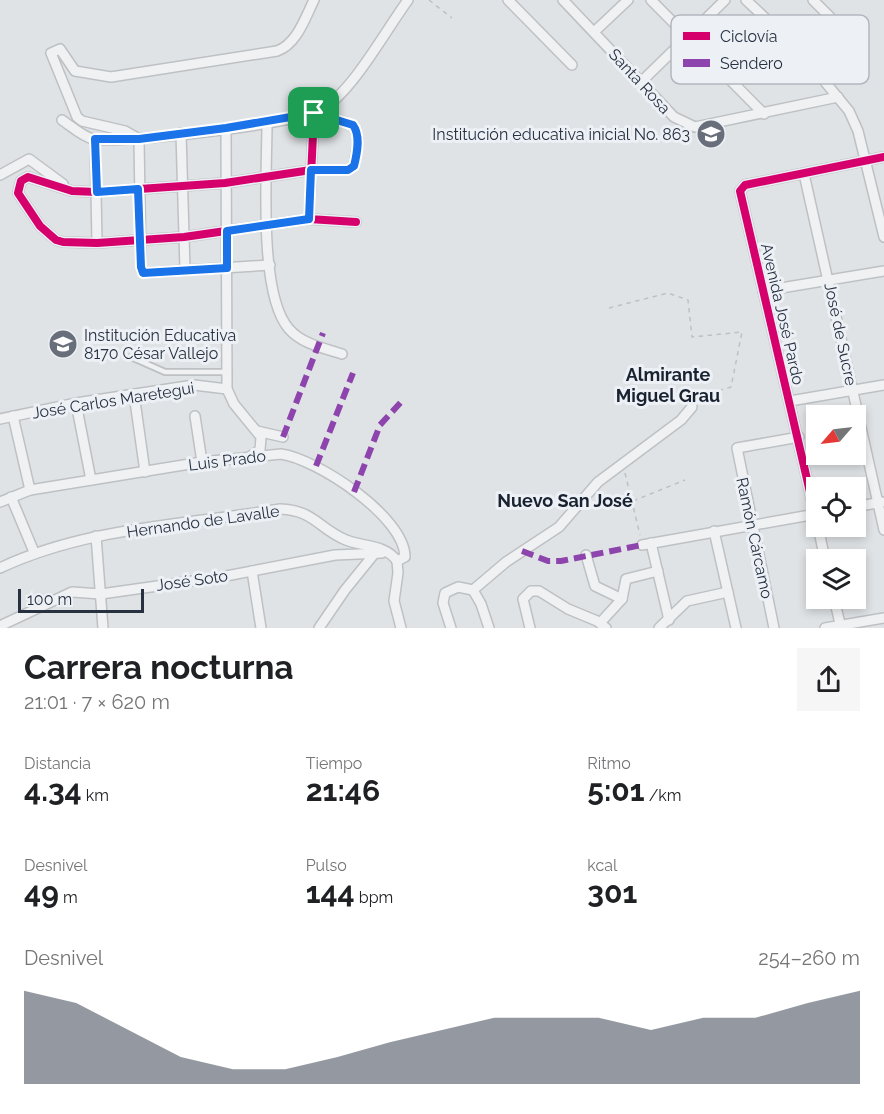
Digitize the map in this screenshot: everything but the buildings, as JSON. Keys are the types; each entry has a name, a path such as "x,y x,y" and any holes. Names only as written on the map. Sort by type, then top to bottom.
{"street":[{"path":"139,139 125,131 82,121 77,117 62,83 53,51 60,49 75,71 105,77 277,51 287,48 294,39 314,0"},
{"path":"62,120 95,139 139,139 267,123 314,113 328,106 350,82 408,0"},
{"path":"508,0 572,65"},
{"name":"Santa Rosa","path":"563,0 674,117 687,126 695,127 764,114 838,97"},
{"path":"594,32 628,0"},
{"path":"651,0 671,21"},
{"path":"710,15 725,0"},
{"path":"746,0 762,15"},
{"path":"813,0 828,15"},
{"path":"642,82 671,53"},
{"path":"734,84 764,114"},
{"path":"827,84 849,111 858,131 884,237"},
{"path":"314,113 353,125 358,142 354,166 348,170 311,170 225,183 182,184 97,192 72,191 28,177 21,181 18,193 40,226 56,240 97,243 184,237 309,219 356,222"},
{"path":"309,219 314,113"},
{"path":"267,123 267,226 270,265 279,315 289,330 308,343 342,354"},
{"path":"226,128 226,389 234,404 257,431 263,444 260,450 250,456"},
{"path":"181,133 185,270"},
{"path":"95,139 97,243"},
{"path":"139,139 138,189 143,273 270,265"},
{"path":"804,174 884,157"},
{"path":"0,176 29,159 72,191"},
{"name":"Avenida José Pardo","path":"804,174 741,187 808,477"},
{"name":"José de Sucre","path":"804,174 881,502 884,530"},
{"path":"764,291 884,271"},
{"path":"790,401 884,385"},
{"name":"José Carlos Maretegui","path":"0,419 76,403 194,386 226,389"},
{"path":"134,394 145,472"},
{"path":"76,403 92,480"},
{"path":"472,590 506,562 559,527 597,482 681,420 689,404"},
{"path":"13,416 30,490"},
{"path":"195,416 202,462"},
{"path":"257,431 283,437"},
{"name":"Ramón Cárcamo","path":"774,628 737,448 799,437"},
{"name":"Luis Prado","path":"0,502 30,490 202,462 250,456 293,456 334,478 369,504 397,534 406,556 394,557"},
{"path":"11,497 34,552"},
{"path":"866,505 881,502"},
{"name":"Hernando de Lavalle","path":"0,568 34,552 96,536 291,509 314,517 343,539 394,557"},
{"path":"669,620 658,571 646,544 806,517"},
{"path":"714,531 736,628"},
{"path":"96,536 103,628"},
{"path":"319,628 345,590 375,553"},
{"name":"José Soto","path":"0,626 72,592 101,594 335,555 375,553 394,557"},
{"path":"586,555 595,586 621,598"},
{"path":"394,557 394,602 401,628"},
{"path":"252,570 261,628"},
{"path":"530,628 523,604 527,593 539,591 568,609 603,625 621,598 626,579 658,571"},
{"path":"451,628 443,603 445,593 458,587 472,590 482,604 489,628"},
{"path":"659,628 687,601 728,592"},
{"path":"836,609 840,627"},
{"path":"825,628 884,618"}],"lane":[{"path":"131,357 165,372 226,372"}],"path":[{"path":"429,0 452,18"},
{"path":"609,308 668,293 688,300 692,337 742,332 731,387 708,394 689,390 689,404"},
{"path":"623,465 646,544"},
{"path":"633,502 685,480"}],"marked path":[{"path":"283,437 323,333"},
{"path":"316,466 353,373"},
{"path":"354,492 380,425 403,400"},
{"path":"522,551 548,561 561,561 642,545"}],"cycle path":[{"path":"309,219 314,113 345,122 356,130 358,142 354,166 348,170 311,170 225,183 97,192 72,191 28,177 21,181 18,193 40,226 56,240 63,242 97,243 184,237 309,219 356,222"},
{"path":"806,477 740,191 745,185 884,157"}],"place":[{"name":"Institución educativa inicial No. 863","path":"711,134"},
{"name":"Institución Educativa 8170 César Vallejo","path":"63,344"}],"district":[{"name":"Almirante Miguel Grau","path":"668,385"},
{"name":"Nuevo San José","path":"565,501"}],"route":[{"path":"314,113 353,125 358,142 354,166 348,170 311,170 309,219 227,231 227,268 143,273 138,189 97,192 95,139 139,139 267,123 314,113"}]}
